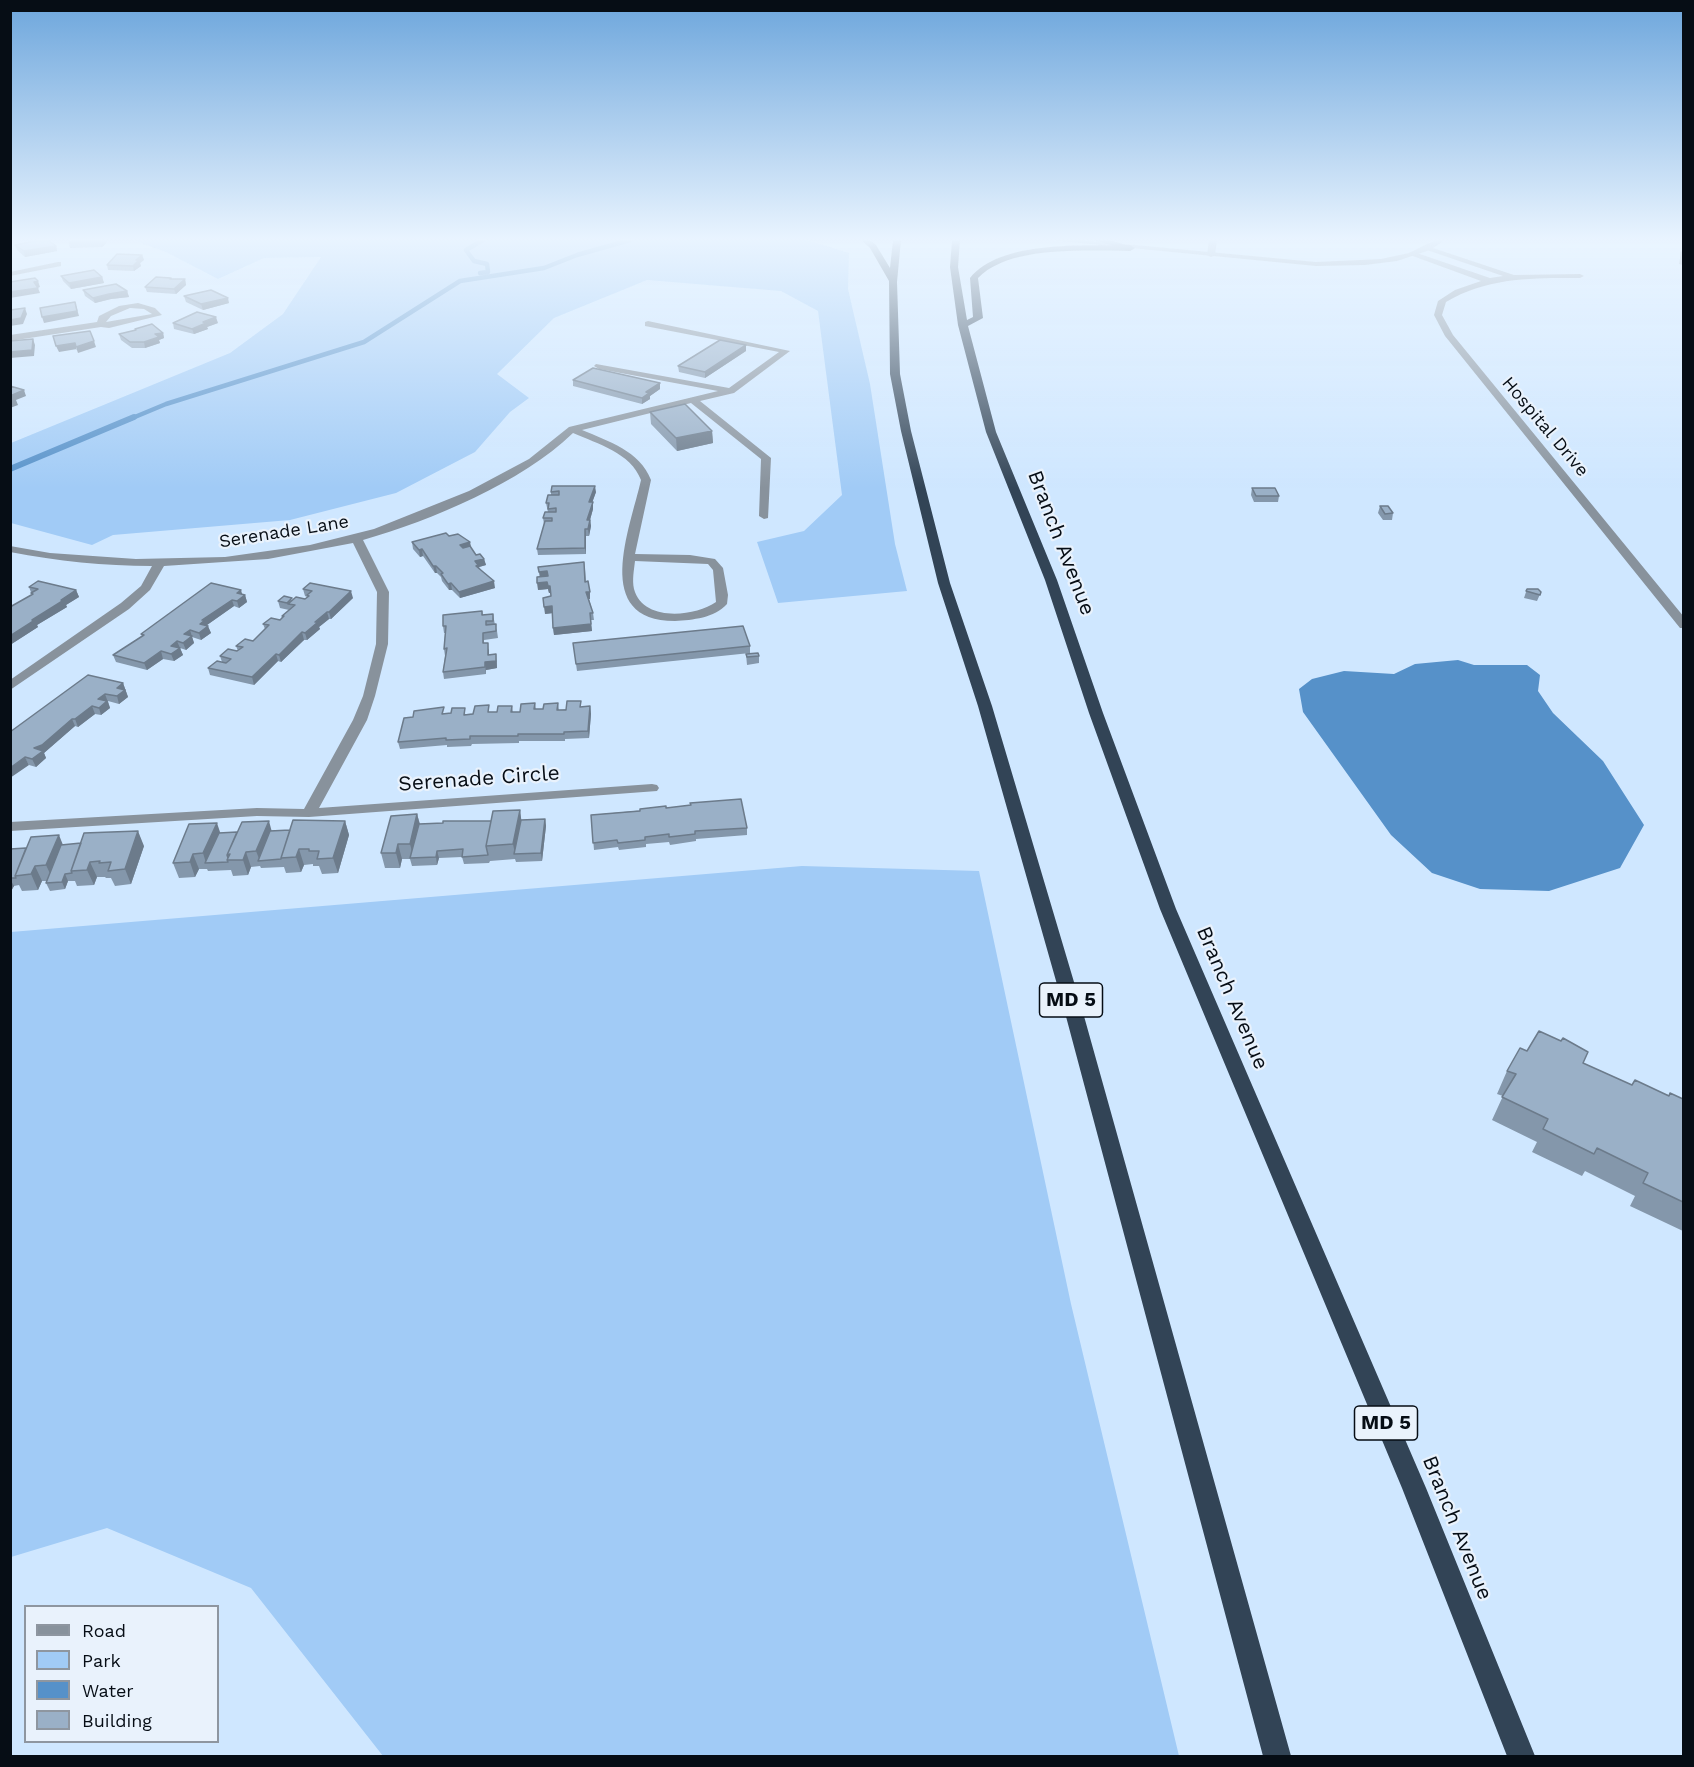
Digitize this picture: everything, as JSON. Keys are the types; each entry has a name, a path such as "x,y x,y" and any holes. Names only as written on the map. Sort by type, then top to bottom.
{"highway":[{"name":"MD 5","path":"894,322 895,374 906,432 944,583 985,706 1073,1009 1277,1756"},
{"path":"963,325 968,322"},
{"name":"Branch Avenue","path":"963,325 991,432 1051,580 1096,712 1168,909 1414,1488 1521,1756"}],"street":[{"path":"10,338 121,322"},
{"name":"Hospital Drive","path":"1442,322 1446,331 1683,625"},
{"path":"572,429 731,391 786,351 648,324"},
{"path":"713,345 723,338"},
{"path":"599,366 731,391"},
{"path":"664,378 674,372"},
{"path":"693,400 766,458 764,516"},
{"path":"572,429 623,453 642,466 645,473 646,480 629,557 629,591 639,605 654,615 666,617 699,614 721,604 723,592 717,566 711,560 629,557"},
{"name":"Serenade Lane","path":"10,549 91,561 160,562 261,555 313,548 390,528 474,493 551,450 572,429"},
{"path":"309,813 360,720 369,696 382,645 383,592 356,538"},
{"path":"10,686 125,606 146,588 160,562"},
{"name":"Serenade Circle","path":"10,827 257,812 309,813 652,788"}],"green space":[{"path":"272,322 549,322 497,374 529,398 510,412 475,452 396,493 290,520 113,535 92,545 11,523 11,443 230,353"},
{"path":"819,322 856,322 870,384 895,544 907,591 778,603 757,542 804,531 842,495"},
{"path":"802,866 979,871 1071,1304 1179,1756 383,1756 251,1588 107,1528 11,1557 11,932"}],"water":[{"path":"1458,660 1474,665 1527,665 1540,675 1538,691 1553,713 1603,761 1644,825 1620,868 1549,891 1480,889 1432,873 1391,835 1303,712 1299,689 1312,679 1344,671 1394,674 1415,664"}],"building":[{"path":"204,322 206,323 192,329 173,323"},
{"path":"152,324 163,333 155,334 159,337 144,342 130,342 119,334 136,330"},
{"path":"90,331 94,341 76,347 75,343 56,346 53,336"},
{"path":"33,339 32,350 10,352 10,341"},
{"path":"720,340 746,345 705,372 678,366"},
{"path":"593,368 660,383 646,392 649,393 642,398 573,380"},
{"path":"10,386 24,390 10,396"},
{"path":"685,404 712,431 676,438 650,412"},
{"path":"552,486 595,486 589,502 593,502 587,520 590,520 588,529 585,529 585,548 537,549 545,521 552,521 552,518 543,518 545,512 556,512 556,508 548,509 549,503 546,503 548,495 559,495 559,491 551,492"},
{"path":"1252,488 1275,488 1279,496 1256,496"},
{"path":"1380,506 1388,506 1393,513 1385,514"},
{"path":"446,533 449,536 458,534 470,542 460,545 463,548 470,546 476,555 480,554 484,559 475,561 478,565 476,566 494,581 459,592 451,583 448,584 441,574 443,573 433,566 422,549 419,550 412,542"},
{"path":"584,562 585,582 588,581 590,592 586,592 593,613 590,613 591,624 553,628 552,606 544,607 543,598 551,596 550,586 547,582 537,583 537,577 548,576 547,571 539,572 538,567"},
{"path":"38,581 76,590 10,636 10,607 33,594 31,593 38,589 29,587"},
{"path":"211,583 241,590 237,593 245,595 237,601 232,600 202,620 205,620 200,624 208,626 199,633 190,630 184,634 192,636 183,643 177,641 171,646 180,648 171,654 161,651 144,663 113,655 144,635 141,634"},
{"path":"310,583 351,591 252,677 208,668 217,661 226,663 231,659 220,656 228,649 237,651 243,647 236,646 245,639 253,641 269,625 263,624 271,618 280,620 295,605 288,604 296,597 305,599 309,596 307,595 312,591 303,589"},
{"path":"1527,589 1538,589 1541,592 1540,595 1526,591"},
{"path":"284,596 292,598 287,603 278,601"},
{"path":"482,611 482,615 493,614 493,621 486,621 486,625 496,624 496,631 483,633 483,643 488,643 488,655 496,654 496,661 485,662 485,667 443,672 447,648 444,649 446,626 443,626 443,615"},
{"path":"743,626 750,646 576,664 573,643"},
{"path":"758,653 759,656 747,657 746,654"},
{"path":"88,675 123,683 117,688 125,690 117,696 105,694 98,699 107,701 99,708 92,706 72,719 42,745 34,748 43,751 32,759 25,757 10,768 10,732"},
{"path":"567,701 581,701 580,707 590,706 588,731 564,732 564,734 518,734 518,736 470,736 470,739 446,740 446,738 398,742 404,718 413,717 414,711 444,707 442,714 451,713 452,708 465,708 464,715 473,714 475,706 489,705 488,712 497,712 498,706 512,706 511,712 520,712 521,704 535,703 534,709 543,709 544,704 558,703 557,710 566,710"},
{"path":"741,799 747,828 695,831 695,834 669,837 669,834 618,843 617,840 593,843 591,815"},
{"path":"520,810 513,844 486,846 493,811"},
{"path":"417,814 410,844 398,844 396,853 381,853 391,816"},
{"path":"545,819 541,853 514,854 521,820"},
{"path":"293,820 345,821 333,858 317,859 319,851 299,849 296,857 281,858"},
{"path":"269,821 256,851 246,852 243,860 227,860 230,854 227,855 242,822"},
{"path":"443,821 491,821 486,846 488,855 462,857 463,849 437,851 436,857 410,858 419,824 443,823"},
{"path":"217,823 203,853 193,854 190,862 173,863 189,824"},
{"path":"290,830 281,859 258,861 270,831"},
{"path":"138,831 125,869 108,871 111,862 99,863 100,861 90,862 87,870 71,871 84,833"},
{"path":"237,832 227,855 228,862 205,863 219,833"},
{"path":"59,835 46,865 35,866 31,874 15,876 31,837"},
{"path":"81,843 72,873 65,874 62,882 46,883 61,845"},
{"path":"26,848 16,878 10,878 10,849"},
{"path":"1539,1031 1561,1041 1563,1038 1588,1052 1583,1063 1632,1085 1635,1080 1669,1096 1670,1093 1683,1099 1683,1202 1643,1183 1648,1173 1597,1148 1594,1154 1543,1129 1548,1119 1502,1097 1516,1074 1507,1071 1520,1048 1527,1051"}],"waterway":[{"path":"130,419 166,404 364,342 395,322"},
{"path":"10,469 134,417"}]}
